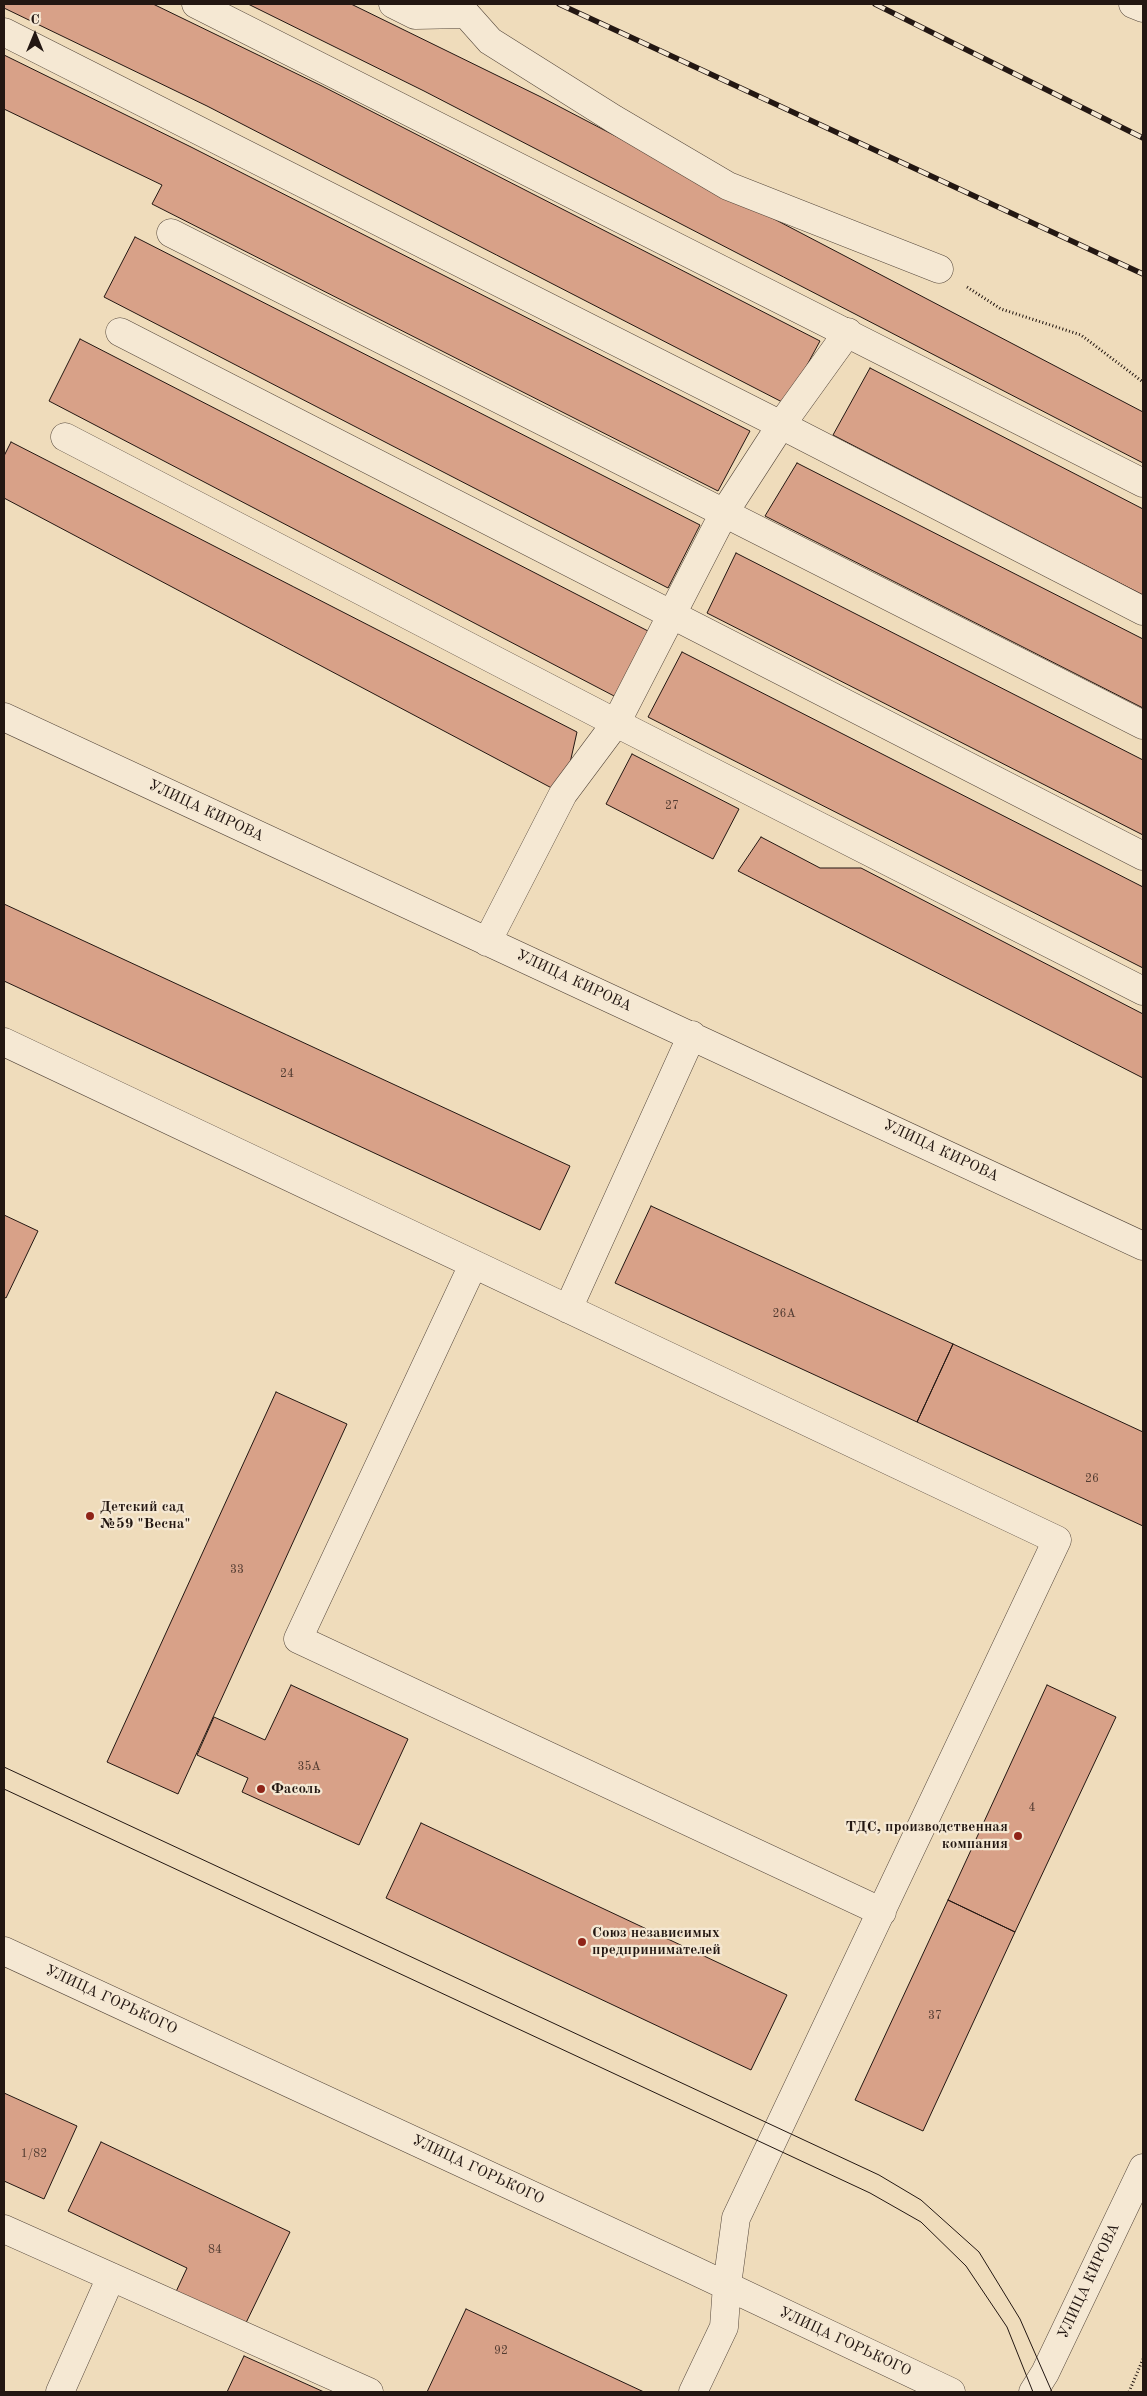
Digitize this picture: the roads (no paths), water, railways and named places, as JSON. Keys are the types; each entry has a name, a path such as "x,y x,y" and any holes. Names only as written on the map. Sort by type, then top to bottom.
{"street":[{"path":"196,4 848,332 1143,483"},
{"path":"393,4 414,15 466,14 490,41 614,119 728,186 939,269"},
{"path":"1133,4 1143,8"},
{"path":"4,32 781,425 1143,612"},
{"path":"171,233 1143,725"},
{"path":"120,332 1143,856"},
{"path":"488,942 562,794 616,723 724,513 781,425 848,332"},
{"path":"64,436 616,723 1143,991"},
{"name":"УЛИЦА КИРОВА","path":"4,718 692,1035 1143,1246"},
{"path":"568,1309 692,1035"},
{"path":"4,1042 1057,1540 736,2218 727,2285 724,2327 693,2392"},
{"path":"473,1264 298,1639 882,1912"},
{"name":"УЛИЦА ГОРЬКОГО","path":"4,1951 727,2285 952,2392"},
{"name":"УЛИЦА КИРОВА","path":"1033,2392 1045,2374 1143,2168"},
{"path":"4,2229 369,2392"},
{"path":"60,2392 111,2277"}],"tram line":[{"path":"4,1767 879,2175 921,2200 979,2252 1020,2319 1052,2392"},
{"path":"4,1789 870,2193 921,2222 966,2266 1007,2327 1033,2392"}],"railway":[{"path":"559,4 1143,274"},
{"path":"875,4 1143,138"}],"place":[{"name":"Детский сад №59 \"Весна\"","path":"90,1516"},
{"name":"Фасоль","path":"261,1789"},
{"name":"ТДС, производственная компания","path":"1018,1836"},
{"name":"Союз независимых предпринимателей","path":"582,1942"}]}
